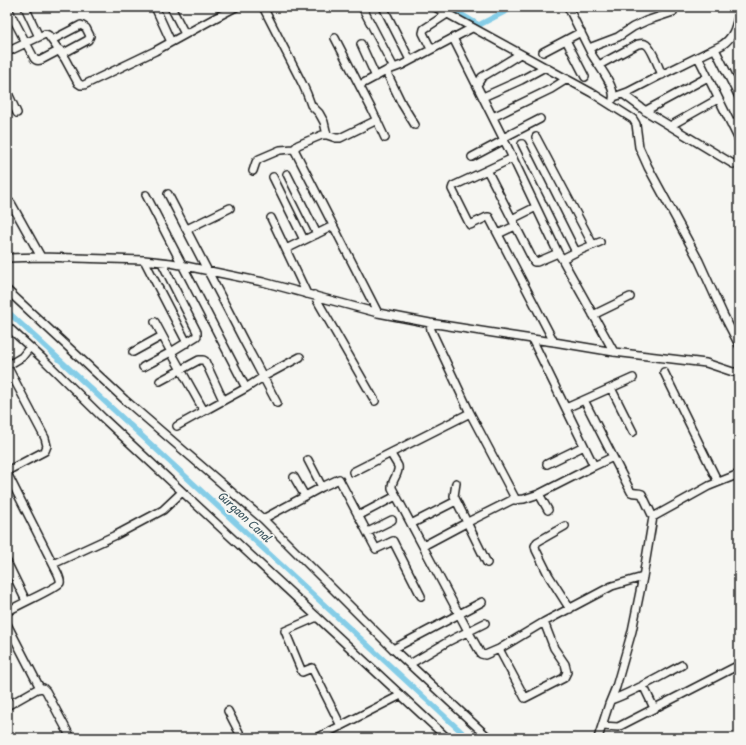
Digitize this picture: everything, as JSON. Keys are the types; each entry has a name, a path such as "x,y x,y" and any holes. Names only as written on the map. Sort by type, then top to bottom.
{"street":[{"path":"7,7 34,58 38,61 88,40 90,36 86,28 81,25 52,40"},
{"path":"25,7 39,37"},
{"path":"155,7 171,42"},
{"path":"171,7 185,34"},
{"path":"263,7 306,91 311,106 319,113 324,122 327,135"},
{"path":"372,7 363,9 394,68"},
{"path":"383,7 410,60"},
{"path":"435,7 567,80 613,100 633,119 636,124 639,147 648,167 699,261 723,314 739,344"},
{"path":"568,7 589,48 607,78 614,94 613,100"},
{"path":"7,52 46,34 61,52 78,83 82,86 171,42 234,8"},
{"path":"589,48 618,37 633,27 646,21 672,12"},
{"path":"613,100 728,41 736,28 739,13"},
{"path":"431,50 423,33 424,29 447,14"},
{"path":"360,85 472,28"},
{"path":"543,52 581,32"},
{"path":"335,38 360,85 385,138"},
{"path":"453,38 504,139 560,256 614,352"},
{"path":"566,40 585,77"},
{"path":"599,65 638,44 644,43 651,51 662,75"},
{"path":"361,44 376,77"},
{"path":"715,49 739,97"},
{"path":"477,85 482,77 520,54"},
{"path":"698,57 739,140"},
{"path":"483,97 545,68"},
{"path":"386,71 402,104 415,124"},
{"path":"644,111 708,77"},
{"path":"493,117 567,80"},
{"path":"7,91 17,113"},
{"path":"623,94 644,111 733,164"},
{"path":"670,126 718,99"},
{"path":"472,157 540,119"},
{"path":"253,171 256,162 259,159 280,150 294,149 298,145 322,135 340,138 377,120"},
{"path":"731,125 739,121"},
{"path":"487,170 534,262 576,252 596,243 536,137"},
{"path":"522,144 576,252"},
{"path":"294,149 378,313"},
{"path":"513,158 453,186 452,189 470,225 489,217 554,342"},
{"path":"287,174 317,234"},
{"path":"273,177 304,240"},
{"path":"168,194 277,403"},
{"path":"146,195 246,388"},
{"path":"11,202 41,257"},
{"path":"498,234 536,207"},
{"path":"187,229 230,208"},
{"path":"271,218 311,295 375,401"},
{"path":"286,249 333,226"},
{"path":"7,258 41,257 144,260 171,263 262,282 378,313 430,323 614,352 706,363 733,372 739,372"},
{"path":"144,260 187,343"},
{"path":"143,367 197,336 197,332 162,263"},
{"path":"7,290 125,400 262,519 393,649 489,738"},
{"path":"593,315 630,297"},
{"path":"155,322 204,411"},
{"path":"430,323 431,330 470,413 516,500"},
{"path":"7,326 182,492 447,738"},
{"path":"133,352 162,336"},
{"path":"532,339 594,466"},
{"path":"7,612 60,583 60,578 7,472 45,451 47,446 45,438 7,366 22,357 30,348"},
{"path":"177,426 300,357"},
{"path":"160,381 199,360 203,360 205,361 223,400"},
{"path":"664,372 718,482"},
{"path":"566,408 633,378"},
{"path":"611,388 633,432"},
{"path":"584,400 630,492 639,492 642,494 653,517 632,631 616,687 598,738"},
{"path":"353,472 470,413"},
{"path":"547,464 584,446"},
{"path":"391,454 398,467 398,472 391,483 392,488 481,654 485,655 499,649 544,622 612,586 643,577"},
{"path":"423,546 512,500 539,494 613,457"},
{"path":"308,460 322,487"},
{"path":"653,517 709,486 739,474"},
{"path":"294,477 305,496"},
{"path":"262,519 339,479 376,549 393,541 420,596"},
{"path":"456,483 454,496 487,562"},
{"path":"53,564 116,535 162,510 182,492"},
{"path":"539,494 548,510"},
{"path":"358,516 396,496"},
{"path":"411,524 456,501"},
{"path":"368,532 392,520"},
{"path":"565,526 537,542 535,546 549,576 570,609"},
{"path":"7,562 26,601"},
{"path":"393,649 482,602"},
{"path":"317,617 285,631 302,672 312,668 341,726"},
{"path":"499,649 525,698 564,678 567,672 565,664 554,648 544,622"},
{"path":"410,664 485,623"},
{"path":"7,624 40,688 43,688 46,691 71,738"},
{"path":"611,700 643,686 682,665"},
{"path":"602,726 618,727 739,666"},
{"path":"643,686 654,708"},
{"path":"7,706 40,688"},
{"path":"317,738 401,694"},
{"path":"228,711 242,738"}],"waterway":[{"path":"449,7 479,25 514,7"},
{"name":"Gurgaon Canal","path":"7,311 468,738"}]}
